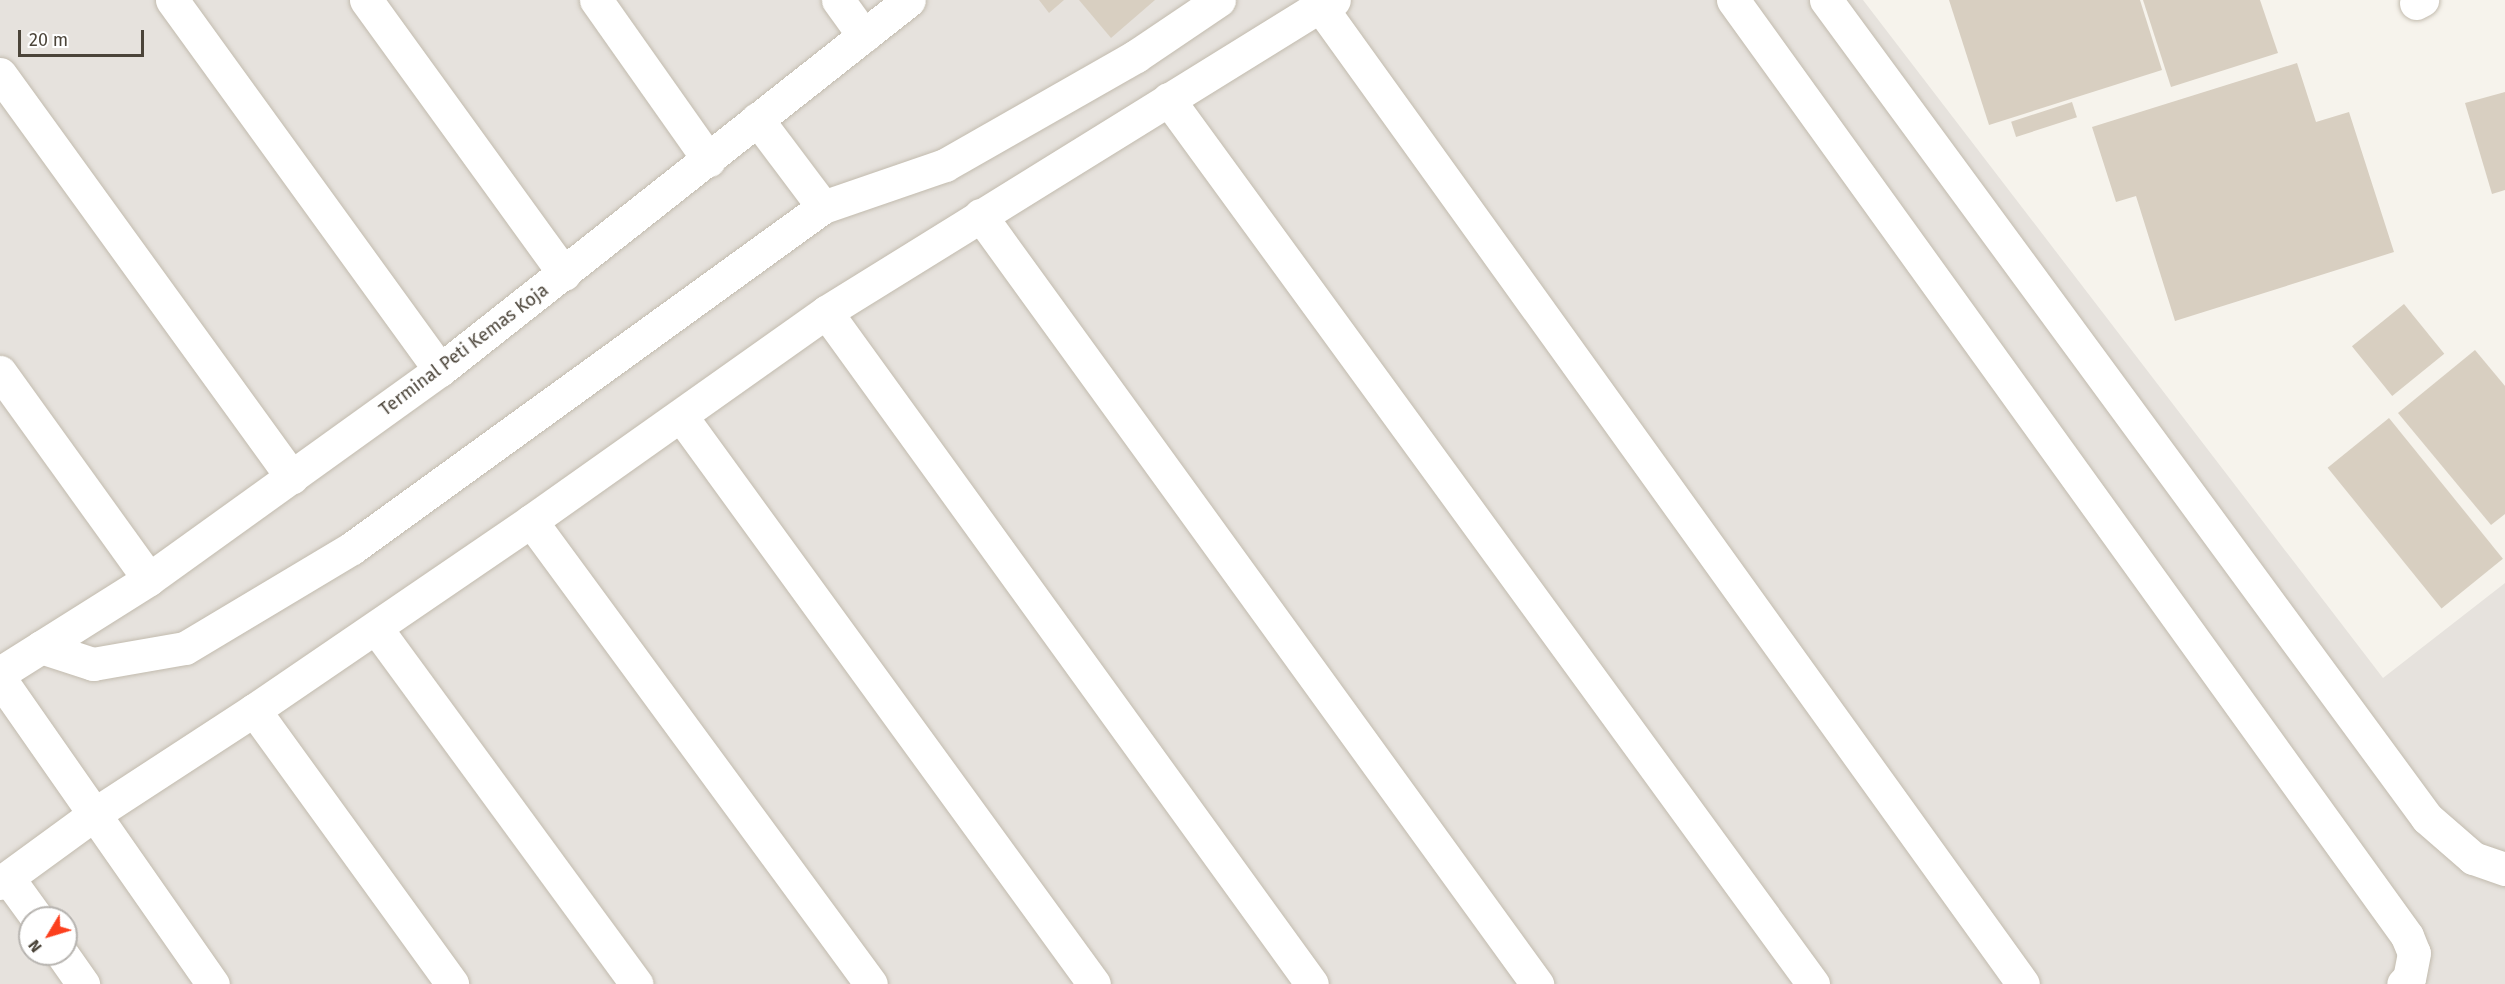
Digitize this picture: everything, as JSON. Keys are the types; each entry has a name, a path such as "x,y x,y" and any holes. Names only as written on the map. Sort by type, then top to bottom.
{"street":[{"path":"172,0 440,370"},
{"path":"366,0 564,274"},
{"path":"596,0 709,160"},
{"path":"838,0 864,36"},
{"name":"Terminal Peti Kemas Koja","path":"0,673 149,579 440,370 909,0"},
{"path":"41,647 93,664 185,648 352,548 823,207 945,165 1136,56 1219,0"},
{"path":"1732,0 2407,936 2414,953 2409,978 2403,984"},
{"path":"1826,0 2427,818 2473,858 2505,869"},
{"path":"26,906 4,881 96,813 376,628 826,312 1327,3 2023,984"},
{"path":"0,74 292,478"},
{"path":"1168,99 1813,984"},
{"path":"757,119 823,207"},
{"path":"980,215 1537,984"},
{"path":"826,312 1312,984"},
{"path":"0,372 149,579"},
{"path":"681,416 1094,984"},
{"path":"531,521 871,984"},
{"path":"376,628 637,984"},
{"path":"0,679 96,813 213,984"},
{"path":"254,710 452,984"},
{"path":"70,966 83,984"}],"shaded area":[{"path":"0,0 1863,0 2383,678 2505,583 2505,984 0,984"}],"building":[{"path":"1039,0 1064,0 1049,13"},
{"path":"1079,0 1155,0 1111,38"},
{"path":"1949,0 2140,0 2162,70 1989,125"},
{"path":"2143,0 2260,0 2278,53 2171,87"},
{"path":"2297,63 2316,122 2349,112 2394,252 2175,321 2136,196 2116,202 2092,127"},
{"path":"2505,92 2505,190 2492,194 2465,103"},
{"path":"2072,102 2077,117 2016,137 2011,122"},
{"path":"2404,304 2444,354 2392,396 2352,346"},
{"path":"2475,350 2505,386 2505,514 2491,525 2398,413"},
{"path":"2389,418 2503,559 2442,608 2328,468"}]}
